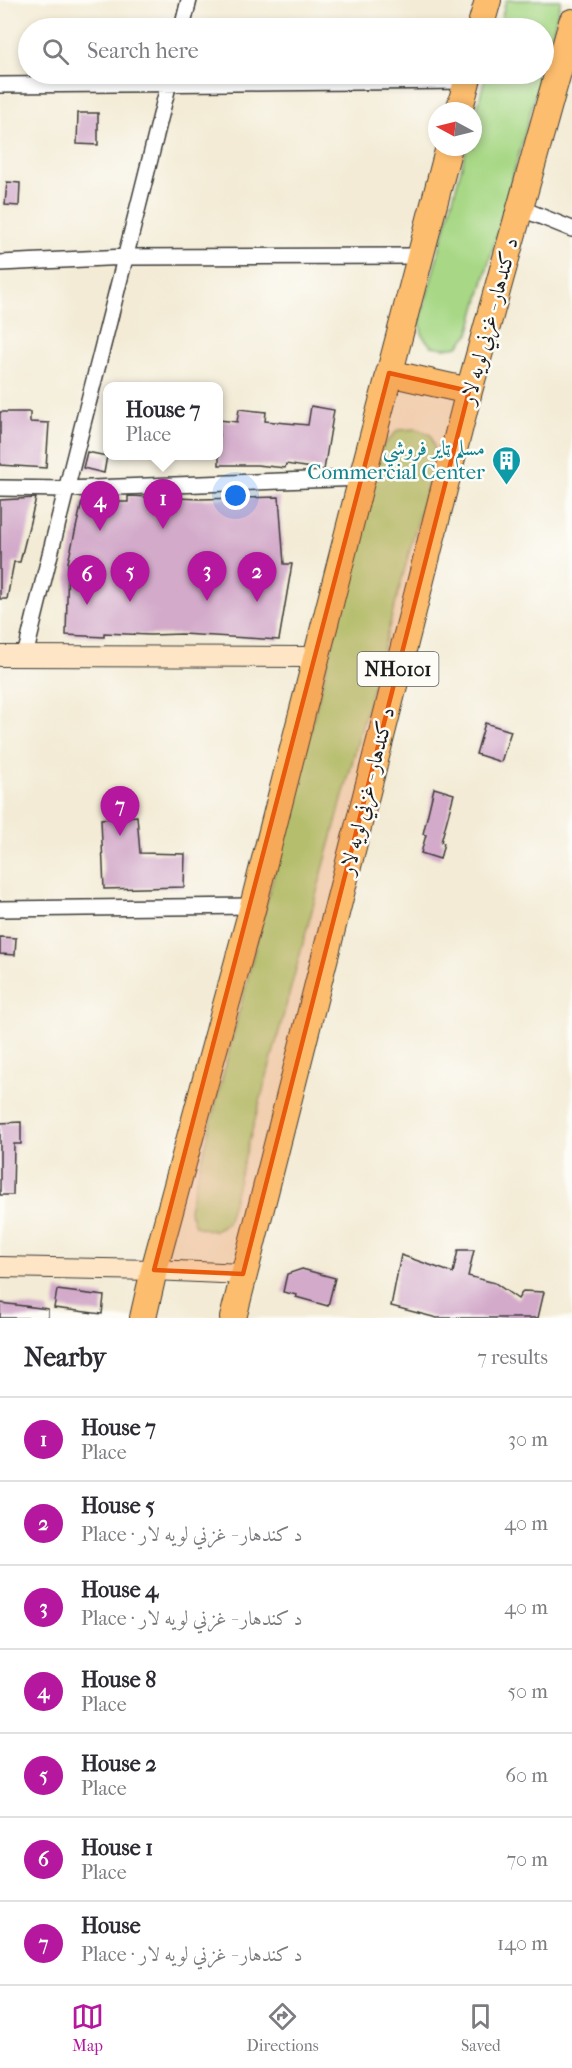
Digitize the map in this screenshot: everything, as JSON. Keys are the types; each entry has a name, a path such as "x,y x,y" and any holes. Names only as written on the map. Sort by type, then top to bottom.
{"highway":[{"path":"483,18 488,0"},
{"name":"د کندهار - غزني لويه لار","path":"233,1318 469,391 572,22"},
{"path":"461,102 466,84"},
{"path":"143,1318 253,906 447,156"},
{"path":"389,373 469,391"}],"street":[{"path":"184,18 189,0"},
{"path":"0,85 28,84"},
{"path":"25,656 65,489 169,84"},
{"path":"520,208 572,229"},
{"path":"0,263 126,257 420,256"},
{"path":"0,488 65,489 362,478"},
{"path":"0,656 316,657"},
{"path":"0,909 253,906"},
{"path":"0,1267 243,1274"}],"highlighted area":[{"path":"389,373 469,391 243,1274 154,1270"}],"green space":[{"path":"506,0 561,0 554,26 554,18 502,18"},
{"path":"483,84 538,84 469,334 458,346 445,348 431,346 422,335 420,321 465,156 482,156 482,102 479,102"},
{"path":"417,429 431,435 436,454 227,1223 213,1231 195,1226 189,1209 382,447 398,430"}],"building":[{"path":"78,113 98,113 98,145 77,144"},
{"path":"7,182 20,183 19,206 5,205"},
{"path":"311,406 334,410 324,470 286,464 285,468 219,465 219,460 223,460 223,420 237,422 239,409 266,412 265,421 308,425"},
{"path":"0,412 30,412 30,422 49,423 46,468 0,465"},
{"path":"87,452 103,455 103,460 106,460 104,473 83,468"},
{"path":"128,496 200,499 279,497 284,564 292,564 279,640 182,634 104,633 104,637 66,635 68,562 82,502 128,502"},
{"path":"36,498 20,562 14,562 7,599 0,599 0,500"},
{"path":"485,723 511,731 501,762 476,754"},
{"path":"434,788 454,794 441,842 444,843 440,859 421,853"},
{"path":"137,816 140,853 185,854 184,887 104,889 101,819"},
{"path":"0,937 16,938 15,955 0,954"},
{"path":"21,1122 21,1144 14,1144 13,1195 0,1195 0,1123"},
{"path":"458,1250 474,1250 468,1276 495,1283 518,1299 523,1291 544,1292 538,1318 437,1318 391,1306 401,1255 453,1273"},
{"path":"302,1269 335,1278 328,1306 283,1292 287,1274"},
{"path":"57,1290 104,1296 102,1314 54,1308"},
{"path":"0,1303 48,1309 48,1318 0,1318"}],"place":[{"name":"مسلم ټایر فروشي Commercial Center","path":"506,486"},
{"name":"House 7","path":"163,529"},
{"name":"House 8","path":"100,531"},
{"name":"House 4","path":"207,601"},
{"name":"House 2","path":"130,602"},
{"name":"House 5","path":"257,602"},
{"name":"House 1","path":"87,605"},
{"name":"House","path":"120,836"}]}
